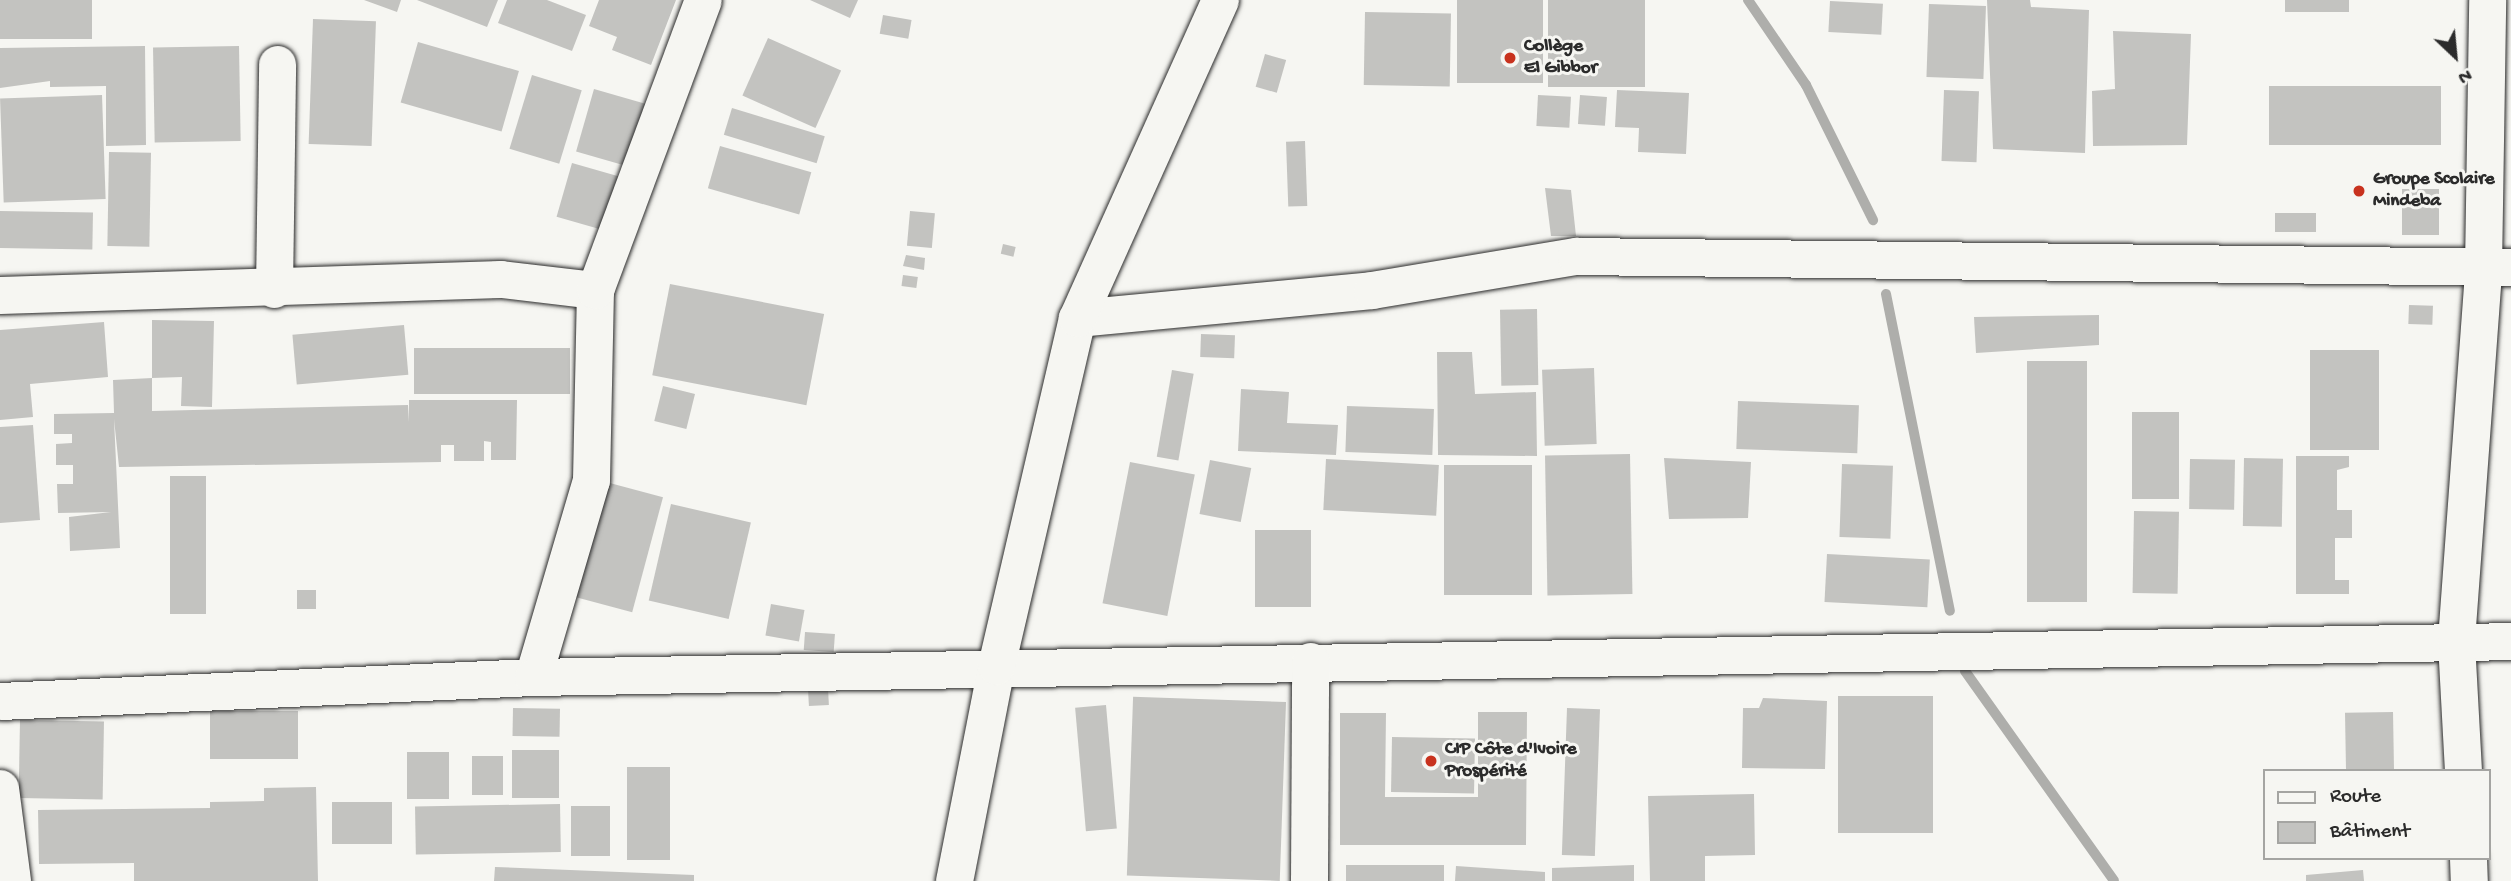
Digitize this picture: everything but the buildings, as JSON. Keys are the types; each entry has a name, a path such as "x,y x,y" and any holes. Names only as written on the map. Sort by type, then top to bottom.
{"street":[{"path":"533,677 592,480 595,290 703,0"},
{"path":"954,881 996,666 1077,318 1220,0"},
{"path":"2463,769 2456,640 2497,268 2487,0"},
{"path":"274,289 276,64"},
{"path":"1077,318 1372,290 1576,256 2497,268"},
{"path":"0,295 274,289 501,279 595,290"},
{"path":"0,701 533,677 996,666 2511,641"},
{"path":"1309,881 1310,661"},
{"path":"0,788 12,881"},
{"path":"2468,860 2469,881"}],"waterway":[{"path":"1748,0 1806,85 1873,220"},
{"path":"1886,294 1950,611"},
{"path":"1965,671 2114,881"}],"place":[{"name":"Collège El Gibbor","path":"1510,58"},
{"name":"Groupe Scolaire Mindeba","path":"2359,191"},
{"name":"CIP Côte d'Ivoire Prospérité","path":"1431,761"}]}
